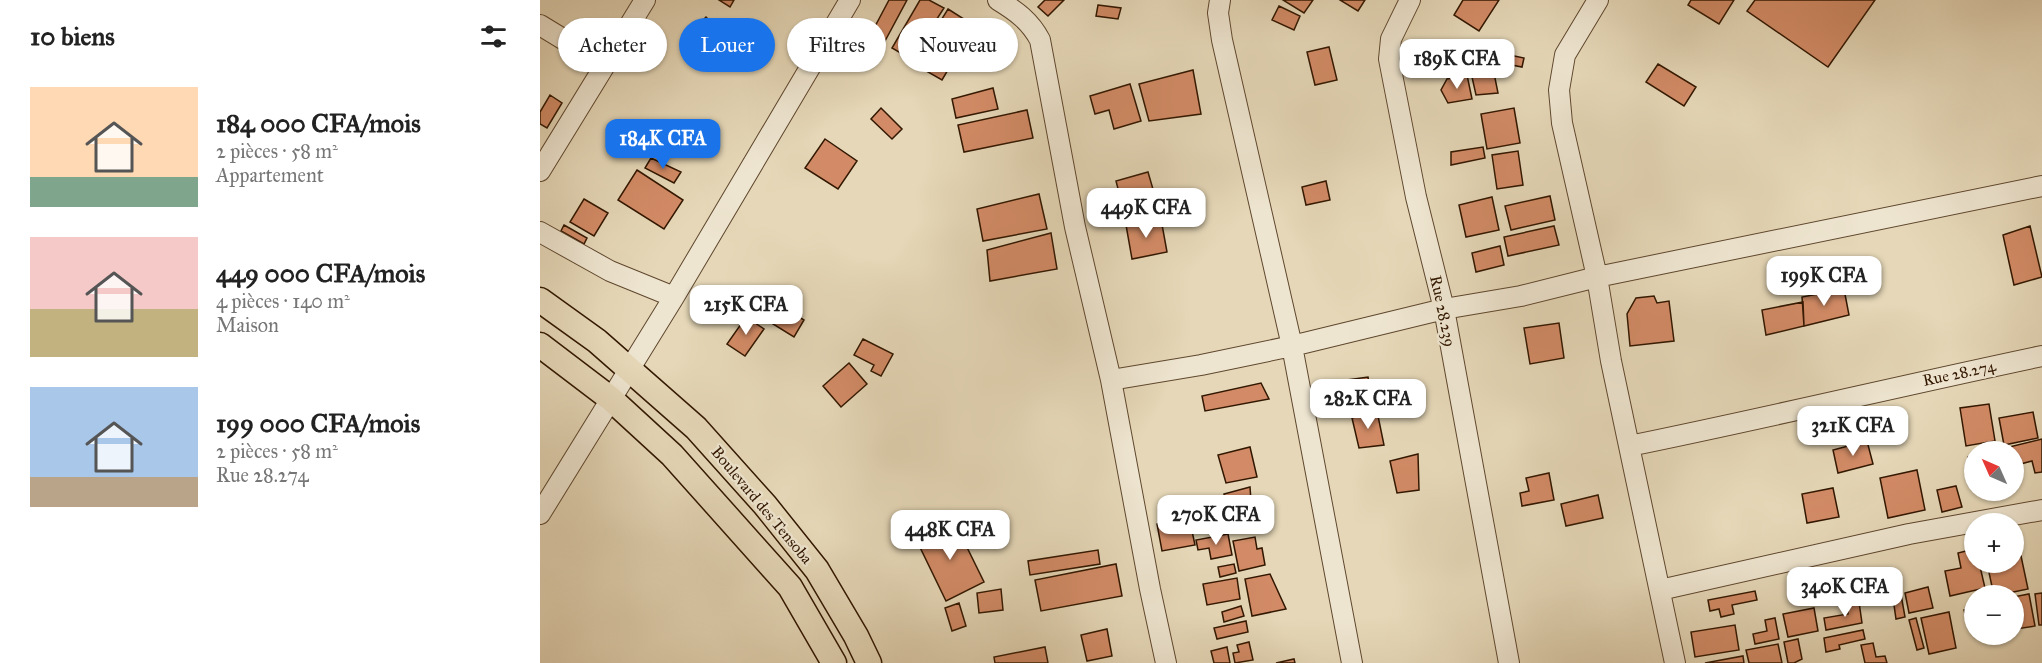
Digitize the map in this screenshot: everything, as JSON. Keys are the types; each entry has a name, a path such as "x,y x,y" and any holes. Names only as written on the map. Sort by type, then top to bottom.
{"main road":[{"name":"Boulevard des Tensoba","path":"540,300 597,341 696,428 765,505 817,570 856,636 869,663"},
{"name":"Boulevard des Tensoba","path":"540,345 610,399 672,455 790,586 834,663"}],"street":[{"path":"633,18 645,0"},
{"path":"540,514 674,297 850,0"},
{"path":"999,0 1018,12 1034,28 1040,40 1075,227 1111,380 1149,590 1166,663"},
{"path":"1220,0 1218,13 1222,40 1292,346 1352,663"},
{"name":"Rue 28.239","path":"1410,0 1391,39 1389,59 1416,196 1444,309 1509,663"},
{"path":"1598,0 1565,55 1559,90 1562,123 1597,277 1611,361 1675,663"},
{"path":"540,25 558,36"},
{"path":"540,171 599,72"},
{"path":"1111,380 1201,365 1292,346 1444,309 1521,296 1597,277 2042,186"},
{"path":"540,232 610,271 674,297"},
{"name":"Rue 28.274","path":"1629,446 2042,356"},
{"path":"1660,590 1908,534 2042,510"}],"building":[{"path":"719,0 734,0 730,7"},
{"path":"889,0 907,0 886,39 886,18 879,18"},
{"path":"920,0 929,0 944,8 938,18 910,18"},
{"path":"1045,0 1064,0 1048,16 1038,7"},
{"path":"1283,0 1313,0 1304,13"},
{"path":"1340,0 1365,0 1358,11"},
{"path":"1463,0 1499,0 1479,31 1454,15"},
{"path":"1691,0 1734,0 1719,24 1688,5"},
{"path":"1755,0 1875,0 1828,67 1747,11"},
{"path":"1098,5 1121,8 1118,19 1096,16"},
{"path":"1279,6 1300,16 1294,30 1272,20"},
{"path":"948,9 962,18 942,18"},
{"path":"898,38 898,51 892,48"},
{"path":"1329,47 1337,80 1315,85 1307,52"},
{"path":"1477,48 1524,58 1522,67 1476,58"},
{"path":"1658,64 1696,87 1684,106 1646,82"},
{"path":"1193,70 1201,114 1149,121 1139,84"},
{"path":"928,72 947,72 942,80"},
{"path":"1494,73 1498,93 1476,95 1472,77"},
{"path":"1467,75 1472,99 1448,103 1441,90 1447,79"},
{"path":"1130,84 1141,121 1114,129 1109,110 1095,114 1090,96"},
{"path":"993,88 998,109 956,118 952,99"},
{"path":"550,95 562,103 547,128 540,124 540,112"},
{"path":"881,108 902,129 892,139 871,119"},
{"path":"1514,108 1520,143 1487,149 1481,114"},
{"path":"1027,110 1033,138 964,152 958,125"},
{"path":"825,139 857,161 838,189 805,168"},
{"path":"1483,147 1485,158 1451,165 1451,152"},
{"path":"1518,151 1523,185 1497,189 1492,155"},
{"path":"651,158 681,172 674,183 645,168"},
{"path":"637,170 683,200 664,229 618,200"},
{"path":"1148,172 1157,203 1124,212 1116,181"},
{"path":"1326,181 1330,200 1306,205 1302,187"},
{"path":"1039,194 1047,229 983,241 977,209"},
{"path":"1550,196 1555,220 1511,230 1505,206"},
{"path":"1492,197 1499,230 1466,237 1459,205"},
{"path":"584,199 608,213 594,236 570,222"},
{"path":"1161,219 1167,252 1132,259 1126,225"},
{"path":"564,225 587,238 584,244 561,231"},
{"path":"1554,226 1559,245 1508,256 1504,237"},
{"path":"2030,226 2042,277 2014,285 2003,235"},
{"path":"1051,233 1057,269 990,281 987,250"},
{"path":"1500,246 1504,265 1476,272 1472,253"},
{"path":"762,288 781,302 769,318 750,304"},
{"path":"1844,289 1849,315 1804,326 1802,297"},
{"path":"1654,296 1657,303 1669,301 1674,341 1630,346 1627,314 1636,298"},
{"path":"1803,302 1804,326 1766,335 1762,310"},
{"path":"783,307 804,320 794,337 773,324"},
{"path":"746,317 764,329 745,356 727,344"},
{"path":"1559,323 1564,358 1530,364 1524,328"},
{"path":"863,339 893,354 881,376 871,371 874,365 854,355"},
{"path":"849,363 867,384 841,407 823,386"},
{"path":"1368,377 1372,405 1344,414 1340,381"},
{"path":"1261,383 1269,399 1205,411 1202,396"},
{"path":"1989,404 1995,441 1965,441 1960,408"},
{"path":"1377,411 1384,445 1359,448 1352,418"},
{"path":"2033,412 2038,438 2003,441 1999,418"},
{"path":"2042,439 2042,472 2035,473 2032,461 2024,463 2024,443"},
{"path":"1867,441 1873,464 1838,473 1833,450"},
{"path":"1250,447 1257,477 1226,483 1218,455"},
{"path":"1418,454 1419,490 1397,493 1390,461"},
{"path":"1917,470 1925,510 1888,518 1880,478"},
{"path":"1549,473 1554,500 1522,506 1520,493 1529,491 1526,478"},
{"path":"1956,486 1962,507 1942,512 1937,490"},
{"path":"1250,487 1252,514 1229,519 1224,494"},
{"path":"1833,488 1839,517 1807,523 1802,494"},
{"path":"1598,495 1603,518 1566,526 1561,504"},
{"path":"1189,517 1195,545 1162,551 1157,524"},
{"path":"954,521 984,582 946,601 916,539"},
{"path":"1228,534 1232,555 1211,559 1209,548 1198,550 1196,540"},
{"path":"1255,537 1257,549 1262,548 1265,565 1239,571 1233,541"},
{"path":"1098,550 1100,564 1030,575 1028,561"},
{"path":"1964,552 1964,573 1982,573 1984,585 1964,585 1964,593 1950,596 1945,571 1961,568 1958,553"},
{"path":"1116,564 1122,596 1041,611 1035,580"},
{"path":"1234,564 1236,573 1220,577 1218,567"},
{"path":"1837,570 1841,591 1817,596 1813,576"},
{"path":"2024,570 2028,589 2024,590 2024,585 1992,585 1989,573 2024,573"},
{"path":"1270,574 1286,609 1252,616 1245,579"},
{"path":"1237,578 1240,599 1207,605 1203,584"},
{"path":"1928,587 1933,608 1909,613 1905,593"},
{"path":"1001,589 1003,610 979,613 977,593"},
{"path":"1900,589 1905,617 1896,619 1892,591"},
{"path":"1755,591 1757,600 1732,605 1734,614 1721,617 1719,609 1710,611 1708,600"},
{"path":"2042,593 2042,625 2039,625 2035,594"},
{"path":"2029,594 2035,626 2024,628 2024,595"},
{"path":"1859,602 1862,623 1826,630 1824,618 1848,614 1847,605"},
{"path":"959,603 966,626 952,631 945,608"},
{"path":"1241,606 1244,616 1224,622 1222,612"},
{"path":"1814,608 1818,631 1788,637 1783,614"},
{"path":"1949,612 1956,648 1929,654 1921,618"},
{"path":"1775,618 1779,639 1755,644 1753,634 1767,631 1765,620"},
{"path":"1916,618 1924,648 1917,650 1909,620"},
{"path":"1246,621 1248,632 1217,639 1214,628"},
{"path":"1735,625 1739,650 1695,657 1691,632"},
{"path":"1107,629 1112,656 1087,661 1081,635"},
{"path":"1863,630 1865,639 1839,645 1840,649 1826,652 1824,638"},
{"path":"1798,639 1802,659 1788,663 1784,642"},
{"path":"1249,642 1253,660 1235,663 1233,653 1239,652 1237,645"},
{"path":"1873,643 1876,657 1885,656 1887,663 1865,663 1861,645"},
{"path":"1778,644 1782,663 1749,663 1746,650"},
{"path":"1045,647 1048,663 995,663 994,657"},
{"path":"1227,647 1230,663 1214,663 1211,651"},
{"path":"1743,656 1744,663 1705,663"},
{"path":"1294,659 1295,663 1276,663"}]}
